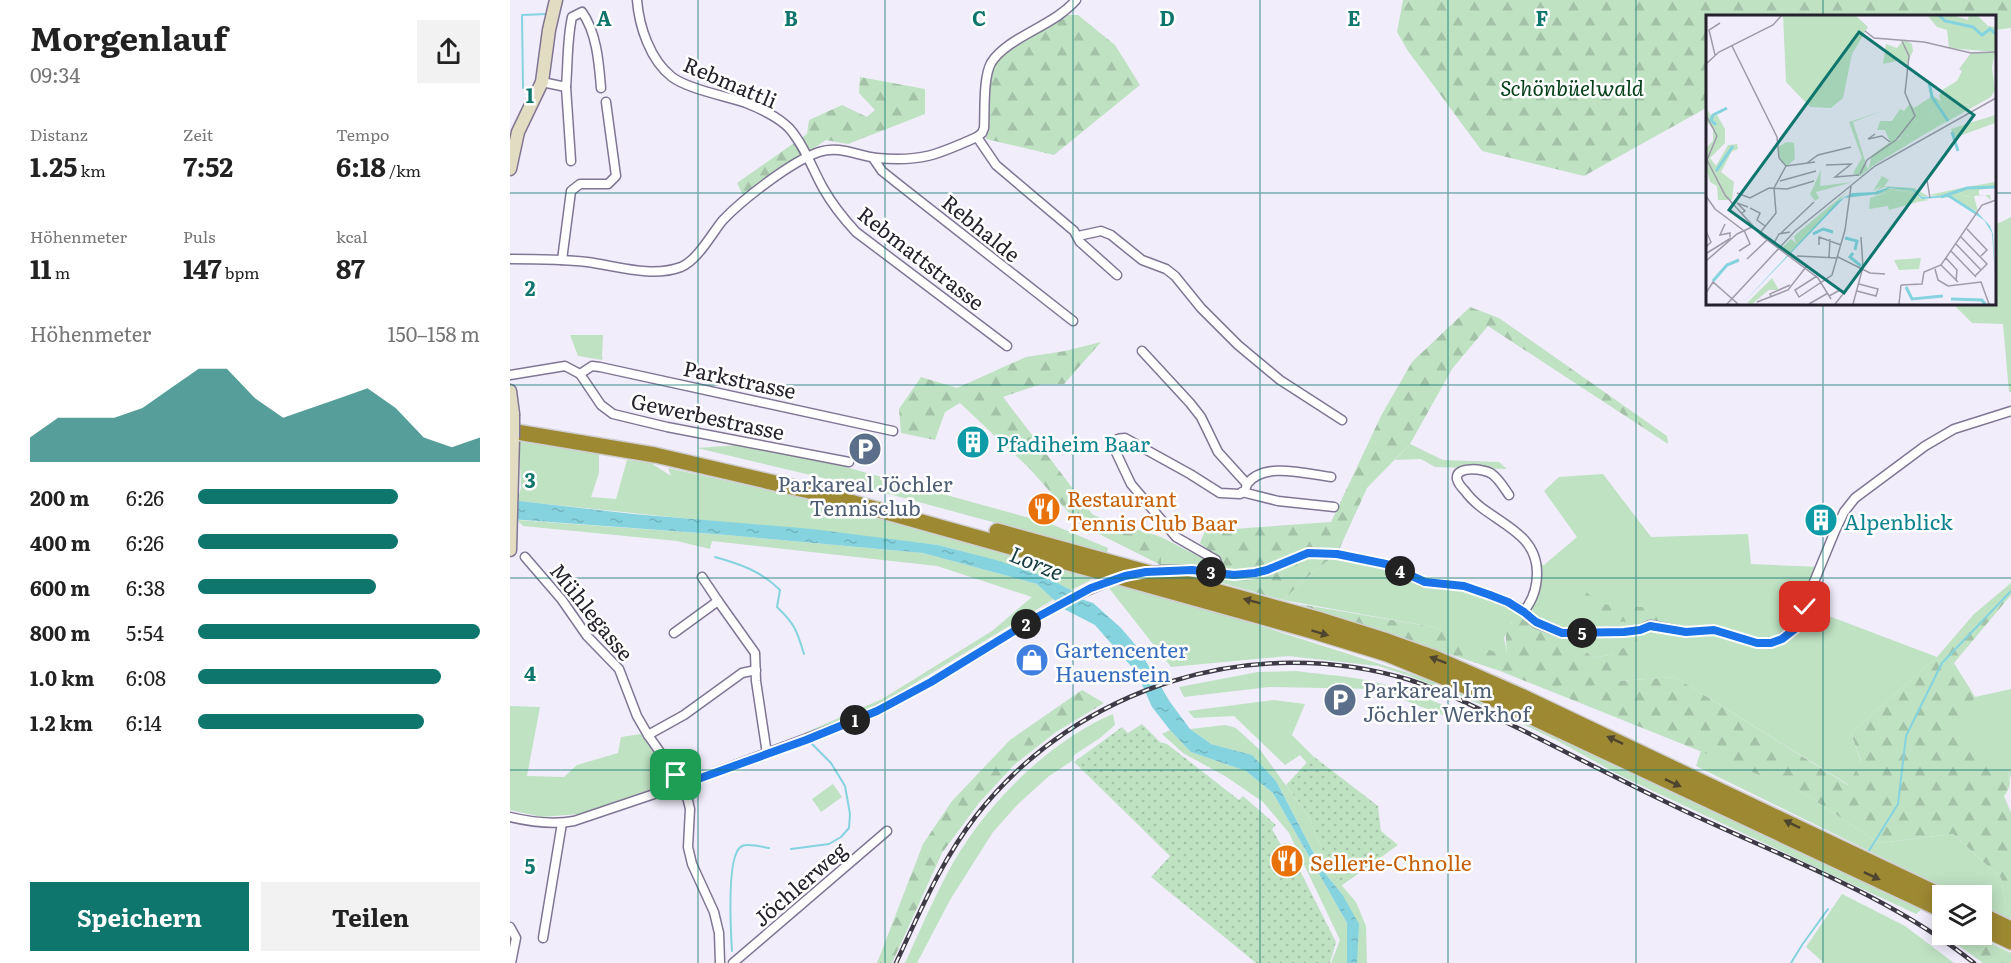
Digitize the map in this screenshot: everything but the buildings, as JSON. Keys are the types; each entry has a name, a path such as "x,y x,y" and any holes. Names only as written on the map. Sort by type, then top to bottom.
{"highway":[{"path":"511,418 807,480 1378,638 1443,662 1519,695 1932,891"},
{"path":"512,435 655,455 808,490 1365,647 1470,688 1932,905"},
{"path":"1992,920 2011,929"},
{"path":"1992,933 2011,942"}],"street":[{"path":"510,169 518,132 542,82 549,30 556,0"},
{"name":"Rebmattli","path":"637,0 643,29 651,49 661,66 673,78 760,108 789,129 807,156"},
{"path":"510,259 562,260 646,270 681,267 692,260 729,214 807,156 836,149 873,158 925,158 939,155 982,133 987,75 991,63 1004,49 1062,15 1076,0"},
{"path":"571,160 566,87 569,57 567,37 572,17 582,12 588,20 594,43 601,88"},
{"path":"542,82 566,87"},
{"path":"562,260 571,191 580,184 608,184 616,176 606,102"},
{"path":"977,137 996,165 1074,231 1080,242 1117,275"},
{"name":"Rebmattstrasse","path":"807,156 839,213 856,232 1008,346"},
{"name":"Rebhalde","path":"873,158 882,171 1073,321"},
{"path":"1078,236 1101,231 1111,235 1142,260 1166,269 1238,345 1280,380 1342,420"},
{"path":"1142,351 1201,417 1218,452 1245,488 1278,501 1334,507"},
{"path":"510,375 565,366 580,374"},
{"name":"Parkstrasse","path":"580,374 592,366 600,367 893,431"},
{"name":"Gewerbestrasse","path":"580,374 601,405 613,414 667,427 849,462"},
{"path":"510,391 512,435 510,550"},
{"path":"510,817 562,823 602,812 767,754 855,720 906,696 1032,620 1091,588 1125,576 1161,570 1234,575 1267,570 1308,553 1337,554 1386,564 1425,582 1464,586 1508,602 1536,622 1562,633 1624,632 1650,626 1686,632 1714,630 1757,643 1771,643 1782,639 1796,628 1835,531 1844,512 1855,498 1925,446 1953,429 2011,411"},
{"path":"1218,573 1216,560 1176,537 1131,484 1113,446 1118,438 1125,438 1190,474 1220,494 1231,495 1245,488 1251,479 1261,472 1273,470 1331,477"},
{"path":"1509,495 1495,476 1488,472 1468,470 1461,471 1458,475 1458,481 1475,504 1516,531 1530,545 1536,561 1537,584 1530,605 1524,612"},
{"name":"Mühlegasse","path":"525,556 556,593 587,636 619,669 637,716 682,785 690,809 688,847 692,864 714,912 719,933 720,963"},
{"path":"702,577 755,653 767,754"},
{"path":"674,633 718,601"},
{"path":"648,735 684,715 742,673 756,670"},
{"path":"543,938 562,823"},
{"name":"Jöchlerweg","path":"733,963 887,831"},
{"path":"510,927 516,938 511,963"}],"green space":[{"name":"Schönbüelwald","path":"1403,0 2011,0 2011,28 1996,30 1996,15 1706,15 1706,108 1584,176 1482,151 1408,51 1397,32"},
{"path":"1062,15 1078,15 1115,45 1140,85 1054,155 986,139 990,62"},
{"path":"860,77 925,89 925,114 848,144 826,140 743,195 737,183 807,134 809,120 842,105 867,117 875,110 859,93"},
{"path":"2011,217 2011,392 2009,392 2003,324 1972,323 1953,304 1996,304 1996,224"},
{"path":"1470,307 1499,318 1667,436 1668,444 1488,326 1452,369 1410,444 1367,488 1337,554 1314,571 1283,600 1219,582 1222,562 1200,543 1205,531 1331,522 1382,414 1412,362"},
{"path":"570,335 603,335 602,360 578,356"},
{"path":"1101,342 1064,384 1041,384 1003,397 1093,515 1161,537 1161,565 1079,524 1029,468 960,403 945,412 935,440 901,433 899,409 921,377 957,388 1026,357"},
{"path":"519,440 599,454 599,473 591,497 616,499 627,460 651,463 671,476 668,468 812,500 1088,575 1091,580 1071,590 1022,570 938,545 517,501 521,488"},
{"path":"1410,444 1443,460 1499,462 1507,469 1435,467 1421,459 1395,460"},
{"path":"739,445 842,466 1051,524 1108,548 1107,553 878,491 697,448"},
{"path":"1603,474 1651,537 1748,534 1751,564 1821,567 1805,607 1937,657 1851,733 1861,762 1849,785 1675,677 1618,681 1614,654 1594,658 1562,633 1511,622 1504,638 1508,658 1433,627 1283,600 1314,571 1337,554 1386,564 1410,576 1454,584 1524,611 1530,605 1536,561 1545,566 1577,537 1544,491 1559,477"},
{"path":"517,520 727,535 923,553 1037,584 1054,599 884,702 829,726 802,734 882,699 992,631 1032,597 937,566 712,541 710,549 677,541 523,526"},
{"path":"1161,537 1206,560 1206,566 1161,565"},
{"path":"1125,583 1430,680 1922,909 1916,914 1623,777 1556,740 1487,707 1407,675 1378,666 1288,656 1171,667 1109,588"},
{"path":"2011,583 2011,595 1954,663 1975,697 1956,729 2008,771 2009,775 2009,787 2004,796 2011,813 2011,908 2006,906 2001,878 1953,834 1879,843 1802,792 1500,671 1299,604 1433,627 1507,657 1506,631 1524,611 1562,633 1594,658 1614,654 1637,639 1642,655 1618,681 1675,677 1848,785 1861,761 1851,733 1937,657 1974,614"},
{"path":"1586,592 1602,604 1666,609 1671,625 1600,620 1574,603"},
{"path":"1296,671 1387,685 1465,714 1461,722 1375,689 1269,687 1184,697 1179,687 1258,672"},
{"path":"2011,689 2011,779 2008,771 1955,729 1975,697"},
{"path":"1082,690 1104,703 1056,732 1014,765 979,803 942,853 892,963 877,963 923,844 952,801 1010,740"},
{"path":"1274,700 1305,704 1292,735 1313,756 1307,763 1300,755 1285,765 1234,716 1194,718 1188,711"},
{"path":"510,706 540,707 527,776 564,777 577,765 618,753 621,737 641,734 668,774 667,784 579,814 542,817 510,810"},
{"path":"1113,714 1115,725 1074,755 1072,761 1049,776 1018,804 993,832 950,900 917,963 905,963 948,872 962,848 998,801 1041,759 1088,726"},
{"path":"1142,724 1160,742 1167,744 1239,800 1243,796 1276,825 1272,829 1281,845 1286,843 1336,942 1330,963 1256,963 1151,877 1170,856 1074,762 1122,727 1128,733"},
{"path":"1225,725 1236,728 1261,751 1309,817 1332,874 1356,902 1366,926 1367,963 1356,963 1342,894 1323,871 1276,781 1251,755 1211,744 1190,729"},
{"path":"1170,730 1191,752 1246,771 1273,793 1347,923 1347,963 1331,963 1340,940 1289,833 1263,802 1225,776 1183,753 1162,734"},
{"path":"1701,751 1802,792 1879,843 1953,834 2001,878 2006,906 2011,908 2011,921 1992,912 1992,885 1939,885 1696,766"},
{"path":"1313,756 1378,806 1381,831 1398,845 1341,886 1332,874 1309,817 1286,785"},
{"path":"833,784 842,797 821,812 812,799"},
{"path":"1842,894 1905,926 1954,963 1824,963 1806,947"},
{"path":"1992,944 2011,953 2011,963 1983,963 1958,945"}],"water":[{"path":"510,500 633,514 812,529 938,545 996,560 1043,576 1071,590 1081,599 1093,603 1121,628 1138,648 1170,702 1190,729 1211,744 1252,755 1276,781 1323,871 1342,894 1359,924 1357,963 1347,963 1347,923 1273,793 1246,771 1191,752 1152,707 1137,673 1095,625 1064,609 1037,584 923,553 727,535 510,519"}],"waterway":[{"path":"523,88 522,15 547,14"},
{"path":"715,557 750,569 780,590 777,607 795,628 804,654"},
{"path":"1867,854 1898,804 1906,736 1942,663 2011,591"},
{"path":"791,849 829,844 841,837 849,828 850,814 845,786 831,763 812,744"},
{"path":"732,951 731,895 737,852 745,845 769,848"},
{"path":"1791,963 1828,909"}],"railway":[{"path":"896,963 942,869 963,833 1017,771 1064,733 1116,703 1172,681 1230,668 1290,663 1350,667 1410,680 1453,697 1705,821 1864,893 1939,937 1974,963"}],"place":[{"name":"Pfadiheim Baar","path":"973,442"},
{"name":"Parkareal Jöchler Tennisclub","path":"865,449"},
{"name":"Restaurant Tennis Club Baar","path":"1044,509"},
{"name":"Alpenblick","path":"1821,520"},
{"name":"Gartencenter Hauenstein","path":"1032,660"},
{"name":"Parkareal Im Jöchler Werkhof","path":"1340,700"},
{"name":"Sellerie-Chnolle","path":"1287,861"}],"route":[{"path":"676,775 680,785 684,784 864,717 931,682 1067,600 1108,581 1146,572 1192,570 1234,575 1267,570 1308,553 1337,554 1386,564 1425,582 1454,584 1490,595 1508,602 1548,629 1562,633 1624,632 1650,626 1686,632 1714,630 1757,643 1771,643 1782,639 1796,628 1805,607"}],"water label":[{"name":"Lorze","path":"1037,562"}]}
